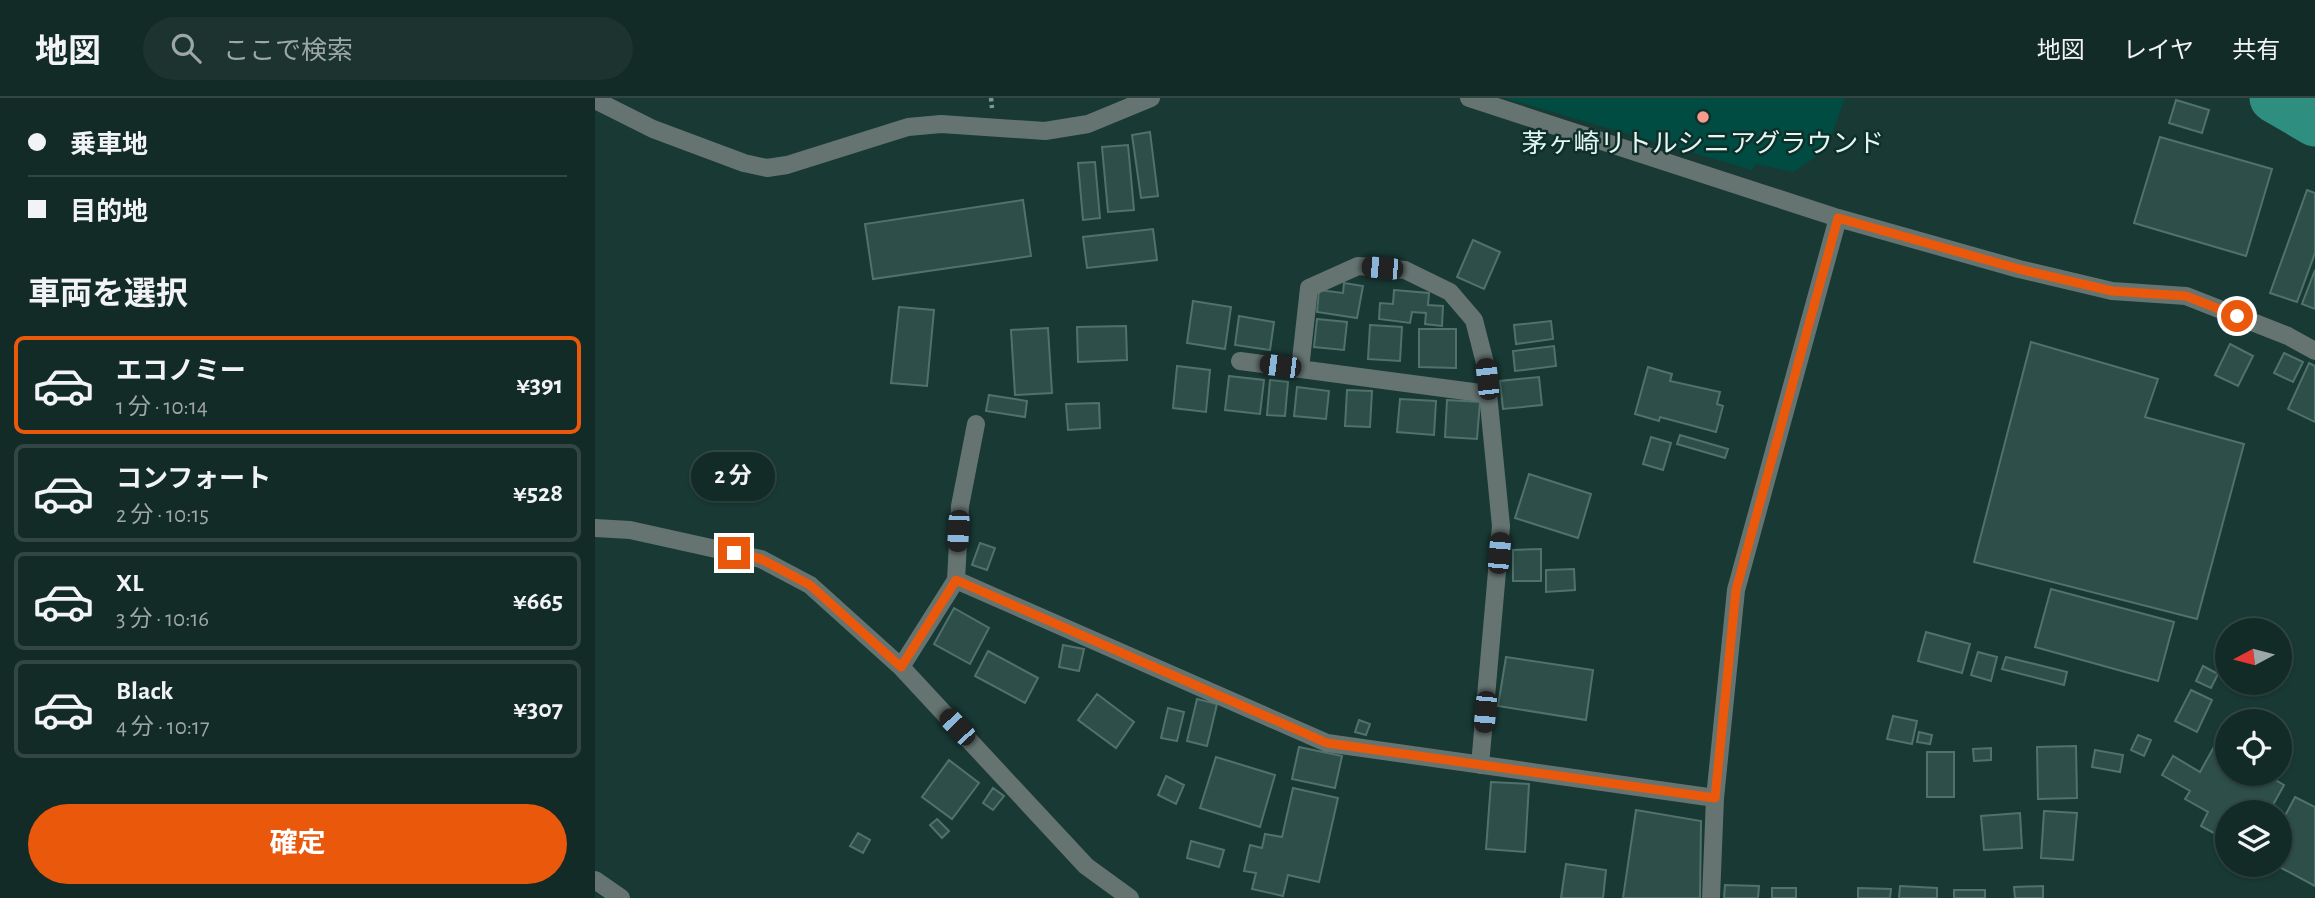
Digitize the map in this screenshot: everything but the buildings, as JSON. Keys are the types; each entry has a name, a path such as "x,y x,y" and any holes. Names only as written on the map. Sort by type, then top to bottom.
{"street":[{"path":"595,100 653,129 744,163 767,168 787,165 908,127 941,124 1045,131 1088,124 1151,98"},
{"path":"1469,98 1838,218 2019,269 2112,291 2186,296 2288,336 2315,351"},
{"path":"1711,898 1715,798 1736,590 1838,218"},
{"path":"1300,369 1309,288 1358,266 1405,270 1450,292 1474,320 1485,363 1501,526 1480,765"},
{"path":"1240,361 1488,394"},
{"path":"901,667 956,580 960,506 976,424"},
{"path":"595,528 630,530 761,559 810,585 901,667 1086,866 1130,898"},
{"path":"956,580 1327,743 1715,798"},
{"path":"595,880 621,898"}],"green space":[{"name":"茅ヶ崎リトルシニアグラウンド","path":"1504,98 1845,98 1826,150 1793,172 1756,164 1752,170"}],"waterway":[{"path":"2274,98 2315,122"}],"place":[{"name":"茅ヶ崎リトルシニアグラウンド","path":"1703,117"}],"route":[{"path":"734,553 761,559 810,585 901,667 956,580 1327,743 1715,798 1736,590 1838,218 2019,269 2112,291 2186,296 2237,316"}]}
